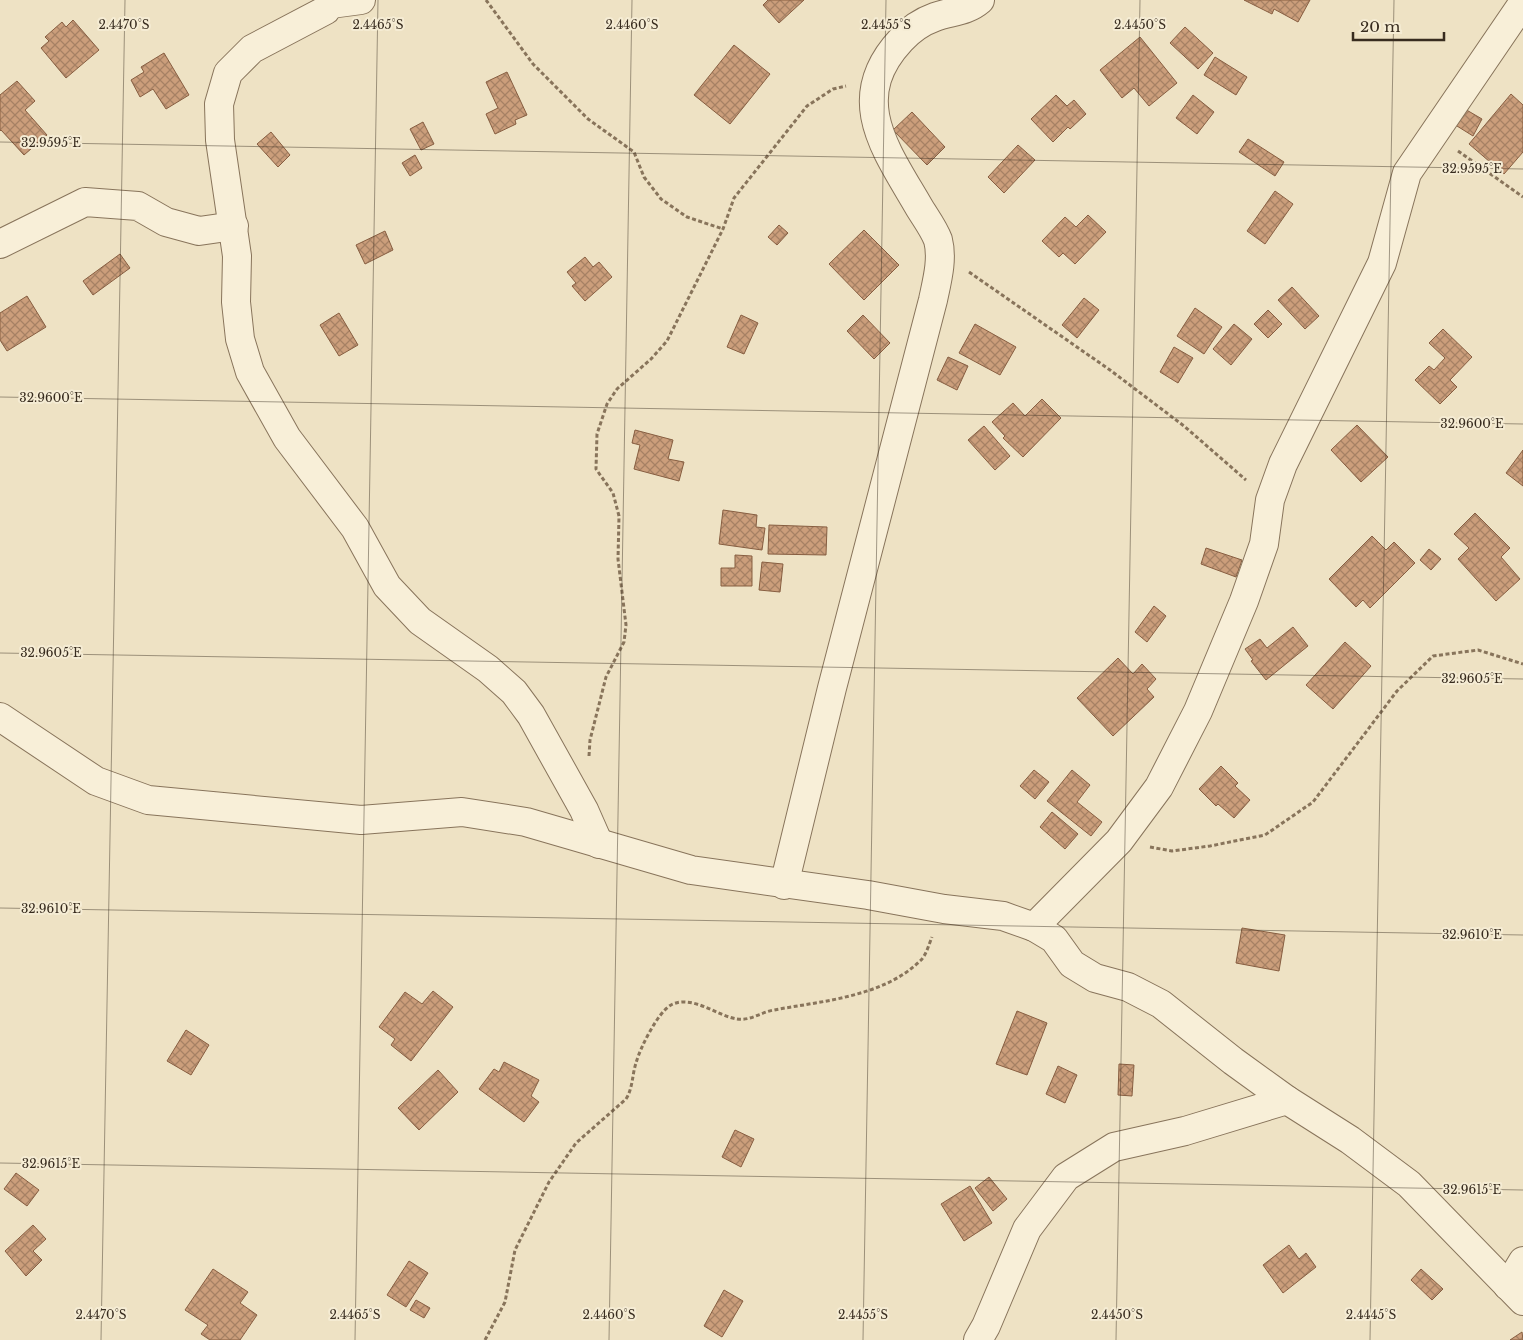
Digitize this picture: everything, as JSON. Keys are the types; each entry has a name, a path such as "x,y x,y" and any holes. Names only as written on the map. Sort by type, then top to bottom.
{"street":[{"path":"361,0 331,2 318,15 252,50 228,73 219,104 220,140 234,226 237,256 236,302 240,339 250,372 287,438 355,528 387,586 403,604 438,635 488,669 514,692 531,715 584,810 599,844"},
{"path":"784,885 832,688 933,300 940,265 938,240 886,150 878,131 873,105 876,78 887,57 916,26 936,17 972,7 980,0"},
{"path":"1034,926 1119,841 1159,787 1198,711 1244,601 1264,544 1270,500 1283,464 1382,263 1407,173 1523,3"},
{"path":"0,244 85,202 138,206 166,222 199,231 234,226"},
{"path":"0,717 96,781 148,800 361,820 462,812 526,822 691,870 784,885 868,894 944,909 1002,916 1034,926 1054,939 1072,964 1095,978 1128,987 1161,1004 1287,1100 1350,1140 1409,1184 1516,1293"},
{"path":"978,1340 986,1326 1027,1229 1066,1177 1114,1147 1185,1131 1287,1100"},
{"path":"1516,1293 1523,1261"}],"path":[{"path":"486,0 533,64 588,119 634,152 644,177 661,199 687,217 723,229"},
{"path":"588,757 590,740 606,676 624,642 626,625 618,559 619,516 613,493 596,468 597,434 607,404 617,389 651,359 667,341 723,229 734,198 806,106 833,89 876,78"},
{"path":"1433,133 1523,197"},
{"path":"938,240 960,266 1117,375 1184,426 1270,500"},
{"path":"1119,841 1172,851 1210,846 1265,835 1313,802 1397,691 1433,656 1478,650 1523,664"},
{"path":"485,1340 505,1302 515,1250 549,1182 576,1143 630,1094 636,1060 664,1011 671,1005 679,1002 699,1005 736,1019 748,1019 771,1010 834,999 886,984 922,960 944,909"}],"building":[{"path":"768,0 804,0 779,23 763,5"},
{"path":"1244,0 1310,0 1298,22 1274,9 1272,14"},
{"path":"73,20 99,50 66,78 41,48 49,41 45,37 62,22 66,27"},
{"path":"1185,27 1213,53 1198,69 1170,43"},
{"path":"1140,37 1177,83 1149,106 1134,88 1122,98 1100,70"},
{"path":"734,45 770,74 730,124 694,95"},
{"path":"164,53 189,95 166,109 153,89 140,97 131,80 144,72 141,67"},
{"path":"1215,57 1247,77 1236,95 1204,75"},
{"path":"507,72 527,115 515,120 516,124 495,134 486,114 498,108 486,82"},
{"path":"17,81 35,101 25,110 47,135 24,155 0,131 0,95"},
{"path":"1511,94 1523,105 1523,152 1504,174 1469,144"},
{"path":"1056,95 1067,106 1074,100 1086,114 1070,129 1068,127 1053,142 1031,119"},
{"path":"1193,95 1214,112 1197,134 1176,118"},
{"path":"1458,105 1482,119 1473,136 1449,121"},
{"path":"912,112 945,147 927,165 893,130"},
{"path":"423,122 434,144 421,150 410,129"},
{"path":"271,132 290,155 278,167 257,144"},
{"path":"1248,139 1284,162 1275,176 1239,152"},
{"path":"1018,145 1035,160 1004,193 988,177"},
{"path":"415,155 422,168 410,176 402,163"},
{"path":"1275,191 1293,204 1265,244 1247,231"},
{"path":"1088,215 1106,232 1075,264 1063,253 1059,257 1042,241 1065,217 1076,227"},
{"path":"779,225 788,233 777,245 768,237"},
{"path":"864,230 899,265 864,300 829,264"},
{"path":"385,231 393,250 365,264 356,245"},
{"path":"120,254 130,268 93,295 83,281"},
{"path":"585,257 593,267 599,262 612,277 585,301 572,286 576,283 567,272"},
{"path":"1292,287 1319,316 1305,329 1278,300"},
{"path":"27,296 46,327 7,351 0,340 0,313"},
{"path":"1084,298 1099,310 1077,338 1062,325"},
{"path":"1195,308 1222,327 1204,354 1177,336"},
{"path":"1268,310 1282,324 1268,338 1254,324"},
{"path":"339,313 358,345 339,356 320,325"},
{"path":"741,315 758,323 744,354 727,347"},
{"path":"863,315 890,343 874,359 847,331"},
{"path":"975,324 1016,347 1000,375 959,353"},
{"path":"1234,324 1252,339 1231,365 1213,349"},
{"path":"1443,329 1472,357 1450,380 1457,387 1440,404 1415,380 1429,366 1434,370 1445,358 1429,343"},
{"path":"1174,347 1193,358 1178,383 1160,372"},
{"path":"948,357 968,366 957,390 937,380"},
{"path":"1042,399 1061,418 1023,457 1003,438 1005,436 992,422 1013,403 1025,416"},
{"path":"1357,425 1388,457 1361,482 1331,450"},
{"path":"984,426 1010,456 995,470 968,440"},
{"path":"635,430 673,440 668,459 684,462 679,481 634,469 640,445 632,443"},
{"path":"1523,450 1523,486 1506,473"},
{"path":"723,510 757,515 756,527 765,528 762,550 719,544"},
{"path":"1475,513 1510,548 1501,557 1520,579 1496,601 1458,559 1469,548 1454,534"},
{"path":"769,525 827,527 826,555 768,554"},
{"path":"1372,536 1386,550 1394,542 1415,563 1370,608 1363,600 1356,607 1329,579"},
{"path":"1206,548 1242,560 1236,577 1201,564"},
{"path":"1429,549 1441,559 1431,570 1420,560"},
{"path":"735,555 752,556 752,586 721,586 721,568 735,568"},
{"path":"762,562 783,564 780,592 759,590"},
{"path":"1154,606 1166,616 1147,642 1135,632"},
{"path":"1293,627 1308,646 1266,680 1251,661 1253,660 1245,649 1260,639 1267,648"},
{"path":"1345,642 1371,666 1333,709 1306,685"},
{"path":"1118,658 1133,674 1142,664 1156,679 1147,689 1154,697 1113,736 1077,698"},
{"path":"1221,766 1238,783 1235,786 1250,800 1234,818 1218,804 1216,806 1199,789"},
{"path":"1034,770 1049,782 1035,799 1020,786"},
{"path":"1072,770 1090,785 1077,802 1102,822 1091,836 1047,801"},
{"path":"1052,812 1078,834 1065,849 1040,827"},
{"path":"1242,928 1285,935 1279,971 1236,963"},
{"path":"433,991 453,1007 411,1061 391,1045 395,1039 379,1027 405,992 422,1004"},
{"path":"1017,1011 1047,1023 1027,1075 996,1064"},
{"path":"186,1030 209,1045 191,1075 167,1061"},
{"path":"504,1062 539,1080 531,1096 539,1102 524,1122 479,1089 494,1069 499,1072"},
{"path":"1119,1064 1134,1065 1132,1096 1118,1095"},
{"path":"1058,1066 1077,1075 1065,1103 1046,1094"},
{"path":"438,1070 458,1092 419,1130 398,1108"},
{"path":"735,1130 754,1139 741,1167 722,1157"},
{"path":"16,1173 39,1190 27,1206 4,1189"},
{"path":"989,1177 1007,1199 993,1211 975,1188"},
{"path":"970,1186 992,1223 964,1241 941,1204"},
{"path":"33,1225 46,1239 33,1251 42,1260 26,1276 5,1251"},
{"path":"1289,1245 1299,1259 1306,1253 1316,1267 1283,1293 1263,1265"},
{"path":"409,1261 428,1273 406,1307 387,1295"},
{"path":"213,1269 248,1292 240,1303 257,1315 240,1340 210,1340 201,1334 208,1325 185,1310"},
{"path":"1421,1269 1443,1289 1432,1300 1411,1280"},
{"path":"724,1290 743,1301 722,1337 704,1326"},
{"path":"416,1300 430,1308 424,1318 410,1310"},
{"path":"1522,1332 1523,1340 1510,1340"}]}
